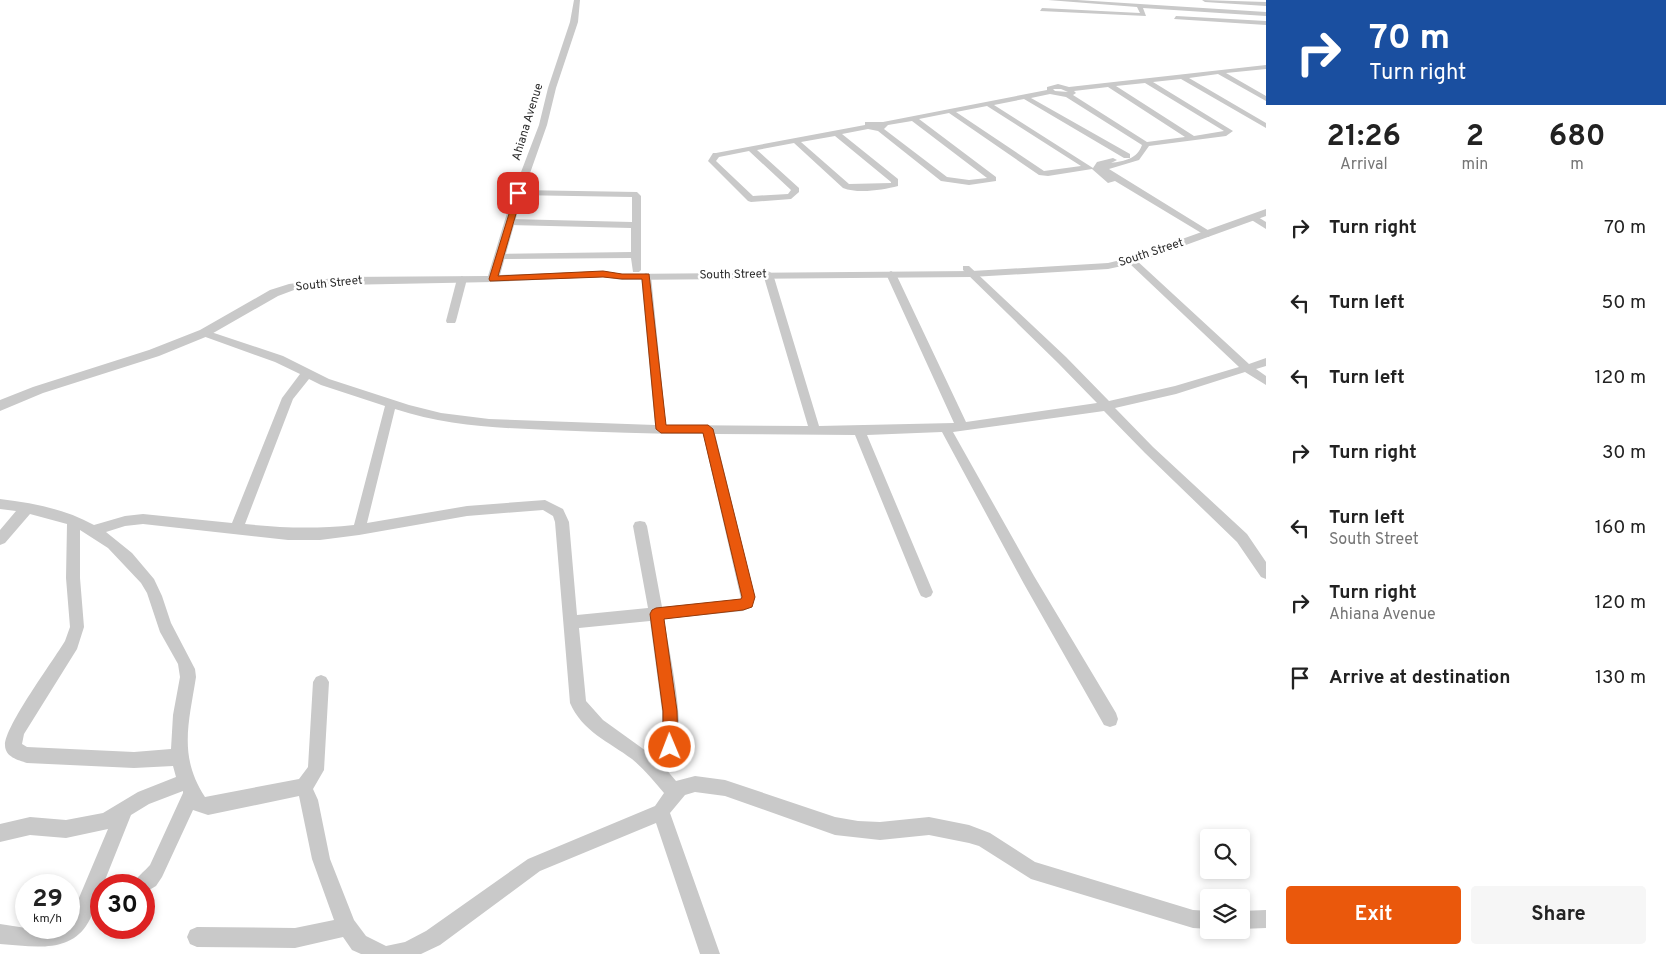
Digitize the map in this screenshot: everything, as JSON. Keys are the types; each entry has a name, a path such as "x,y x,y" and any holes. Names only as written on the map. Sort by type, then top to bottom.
{"street":[{"name":"Ahiana Avenue","path":"493,279 518,193 543,125 552,85 574,21 578,0"},
{"path":"1050,0 1266,14"},
{"path":"1178,0 1187,9"},
{"path":"1205,0 1266,4"},
{"path":"1042,10 1144,15 1139,6"},
{"path":"1176,18 1266,23"},
{"path":"752,150 796,190 791,196 751,198 712,161 716,155 881,126 1025,96 1050,92 1061,95 1108,84 1266,67"},
{"path":"1251,69 1266,76"},
{"path":"1219,72 1266,99"},
{"path":"1181,76 1266,126"},
{"path":"1068,92 1146,144 1229,132 1145,80"},
{"path":"1108,84 1192,138"},
{"path":"1025,96 1127,156"},
{"path":"988,104 1086,168"},
{"path":"950,111 1042,173 1048,174 1086,168 1096,170 1201,233"},
{"path":"881,126 944,180 951,182 987,182 993,179 913,118"},
{"path":"796,141 846,186 851,188 895,184 895,181 836,133"},
{"path":"1146,144 1145,151 1132,161 1107,166 1106,170 1152,203"},
{"path":"1096,170 1099,164 1127,156 1138,157"},
{"path":"518,193 630,192 637,196 635,255 641,273 661,429"},
{"path":"641,273 969,271 1100,262 1127,257 1201,233 1266,206"},
{"name":"South Street","path":"0,406 38,390 154,353 204,333 266,297 293,287 341,281 493,279 603,274 622,277 641,273 891,274 1074,269 1132,261 1201,233 1266,212"},
{"path":"1253,217 1266,226"},
{"path":"509,222 636,225"},
{"path":"498,257 635,255"},
{"path":"1132,261 1247,368 1266,381"},
{"path":"969,271 1107,406 1149,450 1242,538 1266,573"},
{"path":"768,274 815,431"},
{"path":"891,274 962,427"},
{"path":"451,321 462,279"},
{"path":"204,333 279,359 325,382 391,404 441,417 489,423 661,429 859,431 962,427 1107,406 1176,390 1266,362"},
{"path":"236,530 288,398 307,374"},
{"path":"359,530 391,404"},
{"path":"946,427 1029,580 1110,719"},
{"path":"571,622 747,603 748,597 708,429"},
{"path":"859,431 926,592"},
{"path":"0,504 28,507 74,520 96,530 118,548 139,570 154,594 163,622 186,664 188,674 178,732 179,757 189,788 200,805 208,806 304,787 316,770 321,682"},
{"path":"96,530 125,521 143,519 288,534 359,530 467,511 545,505 558,512 562,522 578,704 584,716 638,754 653,767 675,792"},
{"path":"0,539 28,507"},
{"path":"74,520 74,578 77,627 72,644 18,731 13,746 17,752 26,755 134,760 179,757"},
{"path":"640,526 656,614 670,711 670,747 668,754 653,767"},
{"path":"391,954 406,951 433,938 534,865 661,812 675,792 685,785 694,784 725,788 835,826 880,831 929,826 969,834 984,839 1031,870 1193,919 1200,919"},
{"path":"304,787 309,800 321,859 347,928 359,943 381,954"},
{"path":"0,833 30,826 66,829 106,821 144,798 189,788"},
{"path":"154,874 189,788"},
{"path":"103,874 126,810"},
{"path":"661,812 710,954"},
{"path":"0,934 51,938 67,933 80,919 90,904"},
{"path":"1250,920 1266,919"},
{"path":"197,937 295,938 347,928"}],"route":[{"path":"518,193 493,279 603,274 622,277 646,276 661,429 708,429 748,597 747,603 743,605 656,614 670,711 670,747"}]}
